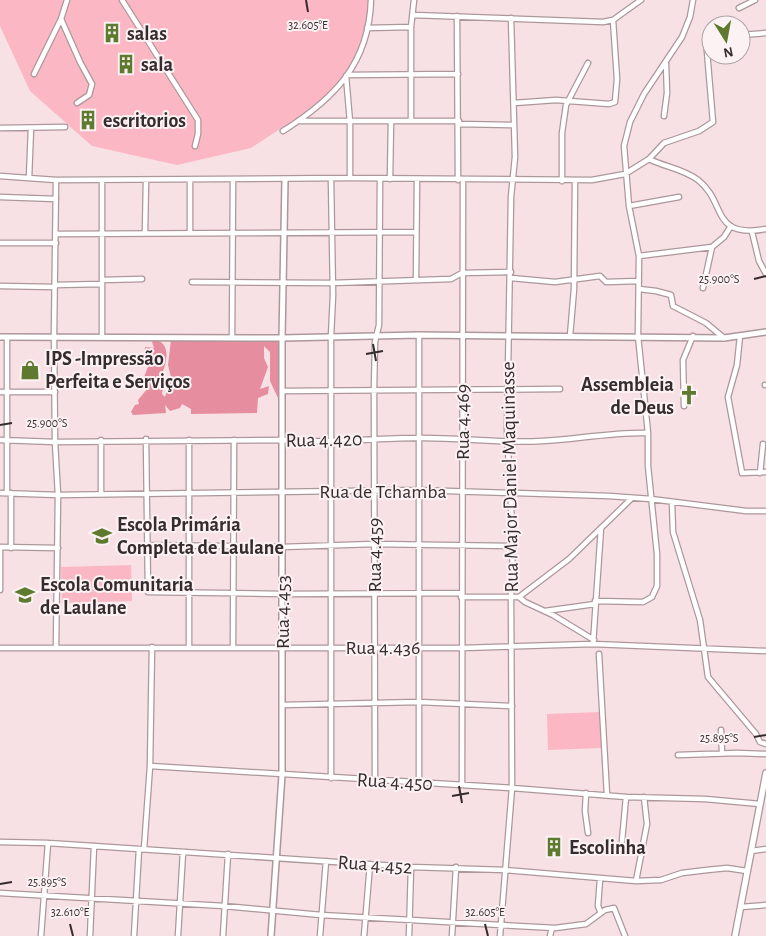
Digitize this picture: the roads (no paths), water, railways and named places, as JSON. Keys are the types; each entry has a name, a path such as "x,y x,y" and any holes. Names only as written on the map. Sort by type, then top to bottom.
{"main road":[{"path":"735,936 748,871 750,851 760,804 764,797 766,772"}],"street":[{"path":"34,74 62,18 67,0"},
{"path":"122,0 193,109 198,120 198,134 194,146"},
{"path":"283,130 327,100 347,76 367,28 370,0"},
{"path":"411,119 411,27 414,0"},
{"path":"413,15 599,22 613,20 641,0"},
{"path":"544,611 595,603 634,603 648,600 657,586 648,433 638,336 639,256 629,206 624,146 630,122 644,94 666,64 687,26 693,0"},
{"path":"738,8 755,0"},
{"name":"Rua 4.469","path":"457,16 462,273 462,785"},
{"path":"62,18 80,62 92,84 88,95 77,103"},
{"name":"Rua Major Daniel Maquinasse","path":"500,936 512,788 511,596 513,546 507,442 511,197 514,179 511,18"},
{"path":"514,103 567,101 609,104 616,102 613,20"},
{"path":"367,28 411,27"},
{"path":"751,34 766,33"},
{"path":"562,181 562,133 567,101 588,63"},
{"path":"664,116 667,93 666,64"},
{"path":"0,176 56,180 380,178 603,180 625,174 649,159 664,143 699,131 713,122 708,65"},
{"path":"347,76 458,74"},
{"path":"347,76 350,122 350,178"},
{"path":"298,121 350,122 411,119 514,125"},
{"path":"390,179 391,121"},
{"path":"0,128 65,127"},
{"path":"30,178 31,128"},
{"path":"649,159 689,174 704,185 719,213 731,226 742,231 752,232 766,229"},
{"path":"331,178 331,778"},
{"name":"Rua 4.459","path":"375,781 374,389 376,336 379,325 380,178"},
{"path":"416,280 417,179"},
{"path":"56,180 54,336 55,442 58,495 56,648"},
{"path":"102,180 102,336"},
{"path":"146,180 146,232"},
{"path":"190,180 190,232"},
{"path":"232,338 233,180"},
{"name":"Rua 4.453","path":"271,936 282,775 282,338 285,180"},
{"path":"570,336 574,279 575,180"},
{"path":"0,197 56,199"},
{"path":"629,206 679,197"},
{"path":"639,256 712,247 724,237 731,226"},
{"path":"56,234 102,232 331,234 416,232"},
{"path":"752,232 759,261 766,274"},
{"path":"0,243 56,243"},
{"path":"703,288 712,247"},
{"path":"192,282 332,283 451,278 462,273 511,272"},
{"path":"511,278 555,282 600,276 606,282 639,281"},
{"path":"0,286 55,286 142,279"},
{"path":"639,289 671,295 673,306 706,323 724,338"},
{"path":"0,337 282,338 419,335 693,336 724,338 766,332"},
{"path":"419,335 417,390 419,782"},
{"path":"684,406 683,360 693,336"},
{"path":"740,336 737,365 729,391 729,404 736,429 742,473 766,472"},
{"path":"7,337 7,440 11,548"},
{"path":"283,391 560,389"},
{"path":"0,392 55,392"},
{"name":"Rua 4.420","path":"0,440 55,442 146,439 331,442 418,438 507,442 543,441 608,433 648,433"},
{"path":"146,439 145,493 148,592 282,594 418,592 511,596 519,597 594,642"},
{"path":"101,440 101,494"},
{"path":"189,440 189,647"},
{"path":"233,647 234,440"},
{"path":"760,473 763,444"},
{"name":"Rua de Tchamba","path":"0,493 58,495 418,490 651,499 746,511 766,511"},
{"path":"519,597 533,584 558,568 632,498"},
{"path":"672,502 675,540 690,580 705,649 709,680 756,734 760,742 766,744"},
{"path":"594,642 601,528"},
{"path":"146,545 282,547 418,544 513,546"},
{"path":"0,590 0,547 58,548"},
{"name":"Rua 4.436","path":"0,648 418,646 463,648 594,642 766,651"},
{"path":"134,936 150,766 152,647"},
{"path":"599,654 607,794"},
{"path":"283,705 419,702 512,706"},
{"path":"721,730 722,753"},
{"path":"678,755 766,754"},
{"name":"Rua 4.450","path":"150,766 607,794 626,797 705,799 760,804"},
{"path":"586,793 585,811 588,833"},
{"path":"622,841 626,797"},
{"path":"636,881 648,824 644,797"},
{"name":"Rua 4.452","path":"0,842 276,856 411,867 506,870 636,881 661,880 682,873 727,868 748,871"},
{"path":"41,936 48,843"},
{"path":"90,936 94,846"},
{"path":"750,851 766,849"},
{"path":"178,936 183,852"},
{"path":"223,936 228,854"},
{"path":"320,936 326,861"},
{"path":"364,936 370,864"},
{"path":"409,936 411,867"},
{"path":"452,936 456,867"},
{"path":"600,879 598,906 601,913"},
{"path":"0,893 92,900 224,906 321,915 552,928 586,924 601,913 615,909 625,936"},
{"path":"741,907 766,905"},
{"path":"550,936 552,928"}],"place":[{"name":"salas","path":"112,33"},
{"name":"sala","path":"126,64"},
{"name":"escritorios","path":"88,120"},
{"name":"IPS -Impressão Perfeita e Serviços","path":"30,370"},
{"name":"Assembleia de Deus","path":"689,395"},
{"name":"Escola Primária Completa de Laulane","path":"102,536"},
{"name":"Escola Comunitaria de Laulane","path":"25,595"},
{"name":"Escolinha","path":"554,847"}]}
